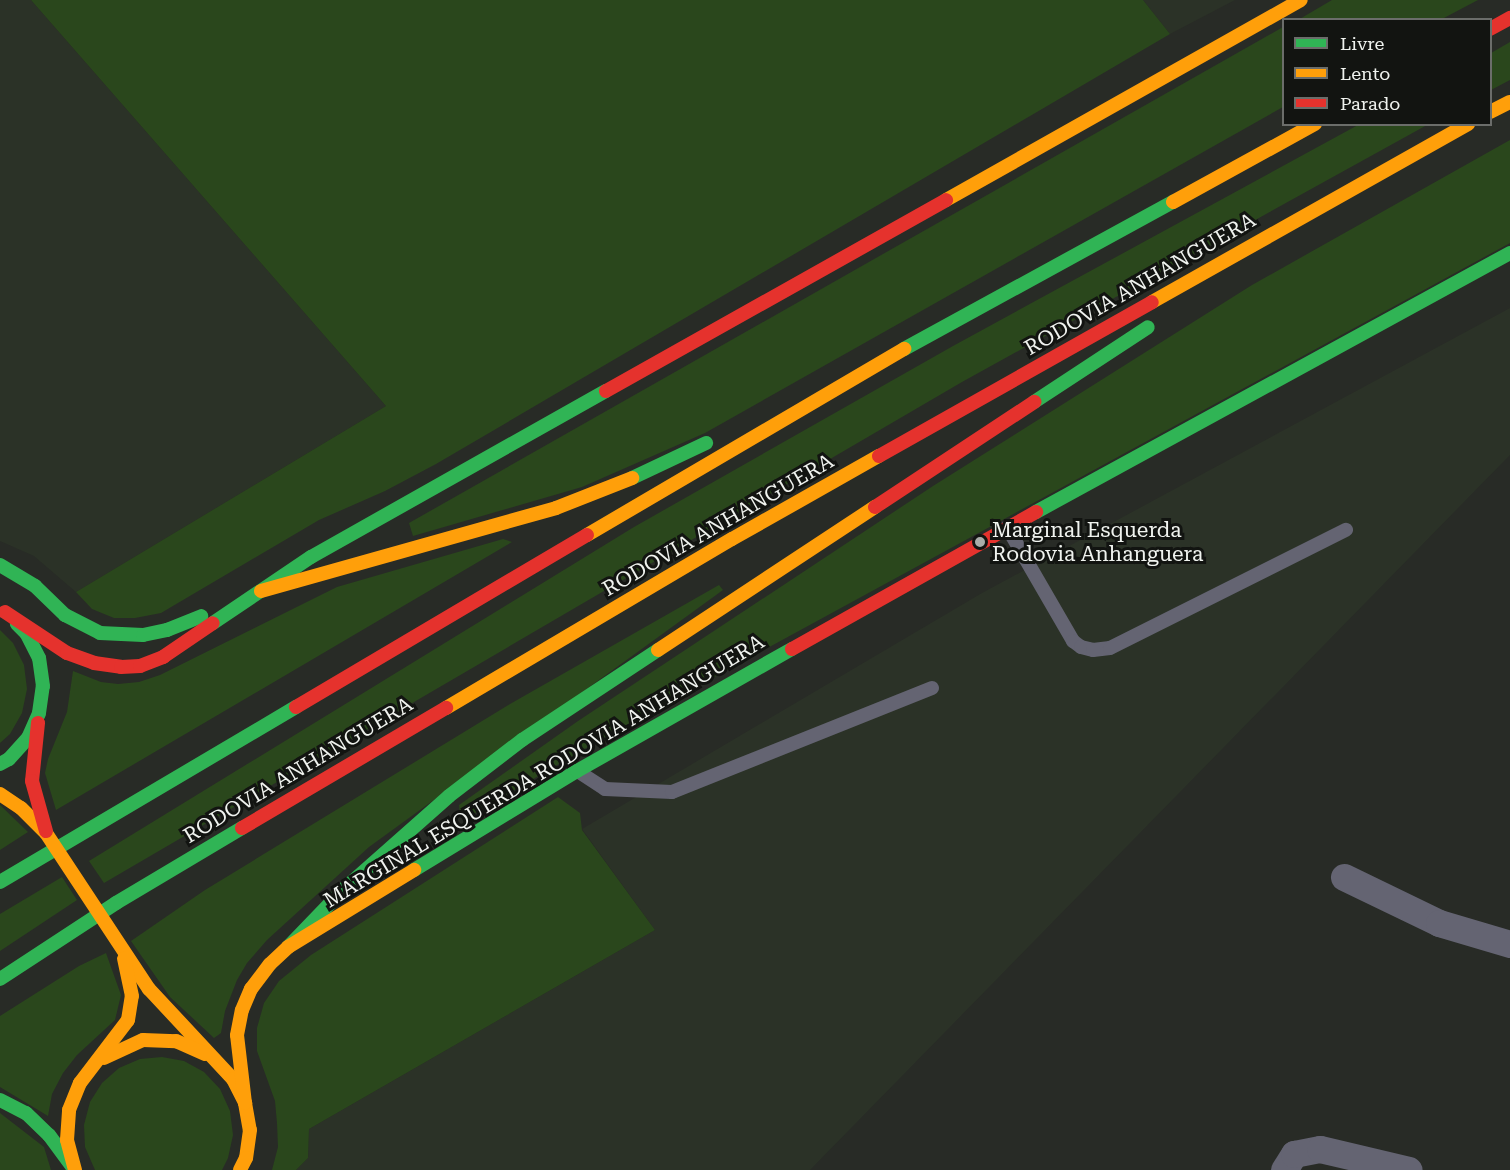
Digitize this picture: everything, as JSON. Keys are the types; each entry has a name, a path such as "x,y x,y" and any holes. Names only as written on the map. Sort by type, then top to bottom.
{"main road":[{"path":"3,611 67,653 94,663 121,667 140,666 163,657 311,557 1300,0"},
{"path":"1492,27 1510,18"},
{"path":"1492,111 1510,102"},
{"path":"0,882 75,835 905,348 1311,126"},
{"name":"RODOVIA ANHANGUERA","path":"0,979 116,903 732,539 1464,126"},
{"path":"1218,281 1406,158"},
{"name":"MARGINAL ESQUERDA RODOVIA ANHANGUERA","path":"240,1170 246,1158 250,1130 237,1035 242,1010 251,989 270,964 288,947 577,771 1007,527 1510,253"},
{"path":"288,947 344,889 405,834 449,796 522,740 1158,320"},
{"path":"757,418 905,348"},
{"path":"0,565 35,586 65,615 100,633 143,636 167,630 261,591 556,508 620,484 715,438"},
{"path":"3,611 26,633 39,658 43,686 32,781 46,833"},
{"path":"0,764 9,759 28,738 39,713"},
{"path":"0,794 21,808 46,833 149,989 233,1078 245,1103"},
{"path":"74,1170 67,1140 69,1110 80,1083 122,1032 129,1012 132,996 121,949"},
{"path":"100,1060 142,1040 176,1041 212,1057"},
{"path":"0,1100 27,1113 49,1135 74,1170"}],"street":[{"path":"1344,877 1439,923 1510,944"},
{"path":"1285,1167 1294,1154 1320,1149 1409,1170"}],"lane":[{"path":"1007,527 1073,641 1081,647 1093,650 1110,648 1346,530"},
{"path":"577,771 605,789 672,792 932,688"}],"shaded area":[{"path":"0,0 31,0 386,406 76,592 34,556 0,541"},
{"path":"1143,0 1235,0 1170,34"},
{"path":"1510,308 1510,455 810,1170 296,1170 308,1158 309,1129 655,930 582,829 982,593"}],"green space":[{"path":"31,0 1143,0 1170,34 436,464 385,491 319,520 161,613 135,618 114,618 92,609 76,592 386,406"},
{"path":"1332,0 1478,0 1444,18 1301,18"},
{"path":"1282,28 1282,108 705,433 582,487 413,536 409,523"},
{"path":"1510,42 1510,80 1492,89 1492,52"},
{"path":"1356,126 1425,126 962,382 104,883 89,861 634,527 953,346"},
{"path":"1510,140 1510,243 610,734 470,816 460,815 459,805 578,721 933,486 1252,285"},
{"path":"503,539 512,542 56,810 45,773 48,759 67,712 73,671 101,682 118,684 139,682 160,675 337,587"},
{"path":"719,585 723,590 369,847 267,940 247,963 237,980 225,1011 221,1033 214,1038 170,997 131,941 205,890 510,704"},
{"path":"0,630 13,643 24,665 27,689 22,713 10,734 0,743"},
{"path":"558,797 580,813 582,830 655,930 309,1129 308,1158 296,1170 272,1170 278,1147 275,1101 257,1051 257,1028 264,1003 279,981 311,955"},
{"path":"0,805 28,832 0,850"},
{"path":"62,877 77,900 0,951 0,914"},
{"path":"106,953 121,995 115,1020 77,1055 63,1073 52,1094 48,1116 0,1087 0,1016 79,966"},
{"path":"162,1057 184,1061 204,1072 220,1089 230,1111 233,1135 228,1158 222,1170 95,1170 85,1147 84,1125 90,1102 102,1083 119,1068 140,1059"},
{"path":"0,1113 44,1147 51,1170 0,1170"}],"traffic: fast":[{"path":"904,349 1173,202"},
{"path":"1036,512 1510,253"},
{"path":"1034,402 1148,327"},
{"path":"213,623 311,557 606,391"},
{"path":"632,478 706,443"},
{"path":"0,565 35,586 65,615 100,633 143,635 167,630 201,616"},
{"path":"0,764 9,759 28,738 39,713 43,686 39,658 26,633 17,624"},
{"path":"414,870 577,771 792,649"},
{"path":"288,947 344,889 449,796 522,740 658,650"},
{"path":"0,882 296,707"},
{"path":"0,979 116,903 242,828"},
{"path":"0,1100 26,1113 49,1135 74,1169"}],"traffic: slow":[{"path":"946,200 1301,0"},
{"path":"1492,111 1510,102"},
{"path":"1173,202 1311,126"},
{"path":"1152,302 1464,126"},
{"path":"587,535 904,349"},
{"path":"446,708 732,539 879,456"},
{"path":"261,591 556,508 632,478"},
{"path":"658,650 875,507"},
{"path":"0,794 21,808 46,833 149,989 233,1079 245,1103 250,1130 246,1158 240,1170"},
{"path":"245,1103 237,1035 242,1010 251,989 270,964 288,947 414,870"},
{"path":"75,1170 67,1140 69,1110 80,1083 128,1020 132,996 124,959"},
{"path":"104,1058 143,1040 176,1041 205,1054"}],"traffic: jam":[{"path":"1492,28 1510,18"},
{"path":"606,391 946,200"},
{"path":"879,456 1152,302"},
{"path":"875,507 1034,402"},
{"path":"792,649 1036,512"},
{"path":"296,707 587,535"},
{"path":"5,612 67,653 94,663 121,667 140,666 163,657 213,623"},
{"path":"242,828 446,708"},
{"path":"38,723 32,781 46,831"}],"place":[{"name":"Marginal Esquerda Rodovia Anhanguera","path":"980,542"}]}
